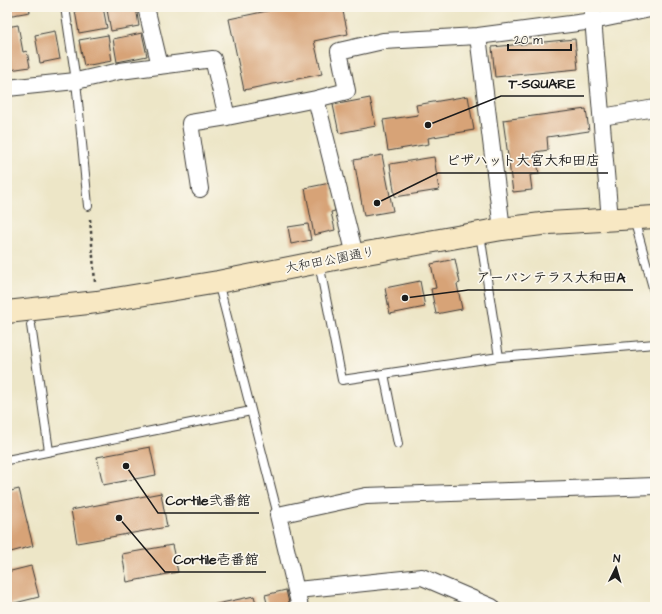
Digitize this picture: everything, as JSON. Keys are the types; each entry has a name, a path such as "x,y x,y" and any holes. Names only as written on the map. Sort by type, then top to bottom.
{"street":[{"path":"146,7 160,66"},
{"path":"200,189 190,123 316,99 347,91 339,51 383,41 478,36 593,14 655,8"},
{"path":"593,14 610,220"},
{"path":"478,36 502,228"},
{"path":"7,88 76,81 120,71 213,59 226,116"},
{"path":"316,99 355,254"},
{"path":"602,116 655,108"},
{"name":"大和田公園通り","path":"7,312 97,302 218,282 355,254 502,228 549,223 655,217"},
{"path":"300,607 278,515 366,496 655,486"},
{"path":"297,590 422,577 492,607"}],"lane":[{"path":"65,7 76,81 88,206"},
{"path":"634,218 655,295"},
{"path":"480,232 499,357"},
{"path":"319,262 342,380 499,357 655,344"},
{"path":"218,282 278,515"},
{"path":"31,325 49,452"},
{"path":"384,374 398,444"},
{"path":"7,460 251,411"}],"path":[{"path":"88,206 97,302"}],"building":[{"path":"7,7 29,7 30,12 7,16"},
{"path":"103,7 107,28 79,33 75,11"},
{"path":"136,7 139,26 111,31 107,10"},
{"path":"286,7 342,7 348,34 314,41 322,74 244,90 229,19"},
{"path":"18,25 23,52 27,51 30,67 10,70 7,54 7,27"},
{"path":"55,31 60,59 40,63 35,35"},
{"path":"142,33 147,56 117,62 113,39"},
{"path":"108,35 112,61 84,66 79,40"},
{"path":"575,39 578,69 495,77 492,47"},
{"path":"468,96 474,130 428,138 429,144 388,151 383,120 418,115 416,105"},
{"path":"370,98 376,126 339,133 333,105"},
{"path":"586,109 589,131 547,137 548,150 536,152 539,174 530,175 532,190 513,192 503,120"},
{"path":"382,155 393,211 364,216 354,160"},
{"path":"434,157 439,190 395,197 390,164"},
{"path":"330,183 335,211 331,212 335,230 314,235 305,188"},
{"path":"308,224 311,240 291,244 288,227"},
{"path":"455,259 460,283 457,284 462,309 436,314 431,289 436,288 431,264"},
{"path":"420,281 425,307 390,314 385,288"},
{"path":"150,447 156,475 103,485 97,457"},
{"path":"19,489 33,546 7,553 7,492"},
{"path":"161,493 167,527 77,543 71,510"},
{"path":"172,545 178,572 127,582 122,554"},
{"path":"31,566 39,597 7,605 7,572"},
{"path":"286,590 290,607 268,607 265,595"},
{"path":"254,596 257,607 212,607 212,605"}],"place":[{"name":"T-SQUARE","path":"428,125"},
{"name":"ピザハット大宮大和田店","path":"377,203"},
{"name":"アーバンテラス大和田A","path":"405,298"},
{"name":"Cortile弐番館","path":"126,466"},
{"name":"Cortile壱番館","path":"119,518"}]}
